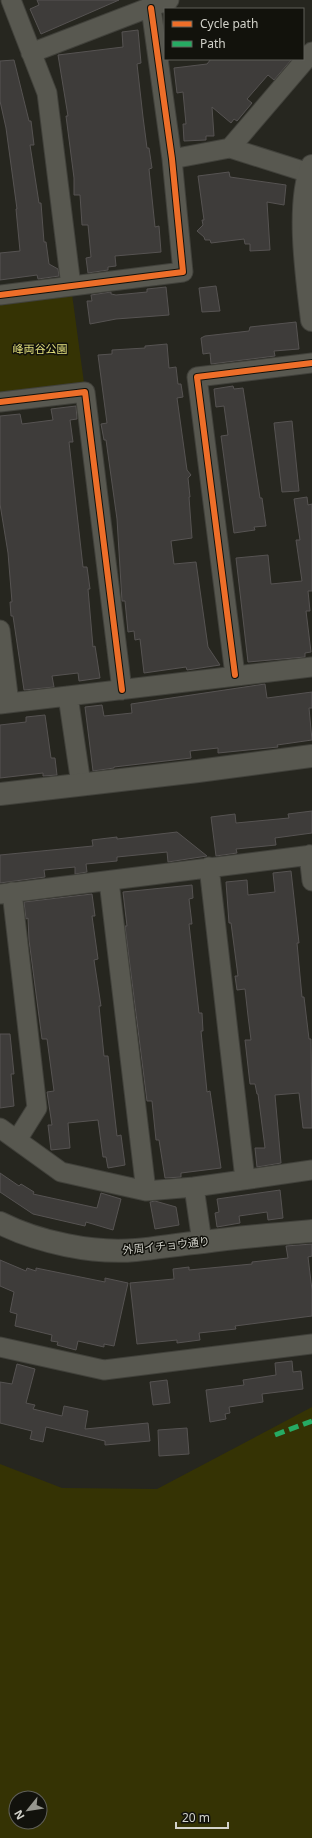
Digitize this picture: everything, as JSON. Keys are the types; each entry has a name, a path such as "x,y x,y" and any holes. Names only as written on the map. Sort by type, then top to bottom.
{"street":[{"path":"11,0 47,93 71,286"},
{"path":"31,53 169,0"},
{"path":"0,295 183,272 172,159 151,8"},
{"path":"230,148 312,52"},
{"path":"172,159 230,148 311,169 306,190 304,214 312,320"},
{"path":"235,675 197,377 312,363"},
{"path":"0,402 85,392 122,690"},
{"path":"0,630 5,704 235,675 312,667"},
{"path":"68,696 81,784"},
{"path":"0,794 312,756"},
{"path":"17,1140 37,1108 6,893 310,855 312,881"},
{"path":"209,867 244,1179"},
{"path":"109,881 146,1191"},
{"path":"0,1128 61,1172 146,1191 194,1187 312,1170"},
{"path":"194,1187 202,1242"},
{"name":"外周イチョウ通り","path":"0,1222 15,1230 77,1248 135,1251 312,1230"},
{"path":"0,1347 104,1370 312,1344"}],"green space":[{"name":"峰両谷公園","path":"72,294 84,383 0,394 0,303"},
{"path":"312,1407 312,1838 0,1838 0,1464 62,1488 157,1489"}],"building":[{"path":"37,0 119,0 41,34 30,9 39,5"},
{"path":"138,30 141,63 137,64 147,148 149,148 152,168 149,169 155,227 159,226 161,252 115,256 116,266 108,267 108,270 88,273 86,258 91,257 88,225 82,225 80,195 74,195 74,178 66,116 68,116 58,55 123,47 122,32"},
{"path":"14,60 29,121 31,121 34,145 30,145 39,203 41,203 44,242 46,242 49,264 58,269 59,276 38,279 37,275 0,280 0,253 20,251 17,209 6,128 0,101 0,61"},
{"path":"210,60 291,60 274,80 268,75 247,99 252,103 237,121 234,119 231,123 212,107 214,136 206,136 206,140 184,141 183,124 186,124 183,92 177,93 174,68 207,64"},
{"path":"229,172 230,177 286,185 284,205 267,202 270,250 250,251 250,244 245,244 244,239 211,243 210,240 205,240 204,237 197,231 203,225 202,220 204,220 198,176"},
{"path":"216,286 220,311 202,312 199,288"},
{"path":"166,287 169,315 116,319 90,324 87,301 92,301 91,295 111,292 111,294 116,295 147,292 147,289"},
{"path":"296,322 299,349 274,351 275,356 211,364 210,353 203,354 201,338 205,336 249,331 250,327"},
{"path":"167,344 169,368 176,367 178,384 181,384 183,397 177,398 187,470 191,475 188,478 192,538 171,541 174,564 196,562 208,647 220,665 187,670 186,667 144,673 140,639 135,640 134,631 128,632 125,601 122,601 117,519 106,440 104,440 101,424 107,423 98,355 112,354 112,350 145,348 145,346"},
{"path":"233,386 234,389 243,388 260,498 262,498 266,526 254,527 255,530 234,533 221,436 228,435 224,406 216,407 214,389"},
{"path":"76,406 77,419 70,420 73,442 69,442 83,567 87,567 90,589 88,589 93,647 95,646 100,678 79,681 78,673 52,676 54,687 24,690 13,616 11,616 10,602 12,602 8,553 0,504 0,416 20,414 22,424 53,420 51,409"},
{"path":"292,421 299,491 282,492 274,423"},
{"path":"307,497 308,505 312,504 312,591 308,591 310,611 306,611 311,652 305,653 305,657 248,662 236,558 268,555 271,584 302,581 296,540 300,540 294,499"},
{"path":"265,684 267,698 312,692 312,708 309,708 312,740 277,745 278,747 218,753 218,748 190,751 191,758 114,767 93,771 85,707 102,705 104,716 132,713 131,704"},
{"path":"45,715 51,758 55,758 57,775 43,776 43,773 0,778 0,725 26,722 26,717"},
{"path":"312,811 312,833 275,838 276,845 236,849 237,853 216,856 211,817 235,814 236,823 289,818 288,814"},
{"path":"177,832 207,856 168,862 167,852 117,857 117,861 86,864 87,872 75,874 75,867 44,870 45,877 0,883 0,855 93,846 92,840 117,837 117,839"},
{"path":"291,871 299,943 297,943 302,997 304,997 309,1039 311,1039 312,1128 303,1128 299,1093 275,1095 281,1163 257,1167 255,1148 265,1148 258,1094 255,1084 250,1084 245,1040 251,1040 245,989 237,990 235,976 238,976 231,923 229,923 226,882 247,880 248,895 275,892 273,873"},
{"path":"192,885 193,898 189,899 192,924 189,924 199,1013 202,1013 203,1031 201,1031 207,1092 210,1091 221,1168 181,1173 181,1177 165,1178 159,1140 156,1140 152,1101 147,1101 125,926 127,926 123,892"},
{"path":"92,894 95,916 92,916 98,959 94,960 101,1006 99,1006 104,1056 108,1056 117,1136 121,1135 125,1165 108,1168 106,1157 103,1157 98,1120 68,1123 70,1148 51,1150 48,1125 52,1125 47,1092 54,1091 47,1039 42,1039 29,940 28,918 26,919 24,902"},
{"path":"0,1034 10,1034 14,1074 11,1074 14,1106 0,1108"},
{"path":"0,1173 19,1186 21,1184 34,1192 33,1194 97,1208 101,1193 121,1199 113,1230 86,1222 85,1226 33,1214 0,1192"},
{"path":"280,1190 283,1218 268,1220 267,1212 239,1216 240,1223 217,1227 215,1213 219,1212 217,1199"},
{"path":"155,1201 176,1207 179,1225 155,1229 150,1202"},
{"path":"312,1244 312,1256 308,1257 312,1290 312,1316 235,1326 236,1329 199,1333 200,1340 177,1343 177,1340 137,1344 130,1283 174,1279 173,1269 189,1267 189,1270 252,1264 252,1262 288,1258 286,1246"},
{"path":"0,1260 26,1271 27,1268 36,1271 36,1268 105,1282 105,1278 128,1283 114,1346 104,1344 104,1347 78,1341 76,1350 57,1345 58,1342 51,1341 52,1335 15,1326 17,1314 10,1312 14,1292 0,1286"},
{"path":"292,1361 293,1372 301,1371 303,1389 262,1394 263,1402 229,1407 230,1413 225,1414 226,1419 210,1422 206,1390 244,1385 243,1380 276,1375 275,1363"},
{"path":"17,1364 35,1369 26,1403 35,1405 33,1409 62,1416 64,1406 88,1411 85,1429 148,1423 150,1441 105,1445 105,1441 46,1427 43,1442 30,1439 32,1431 0,1423 0,1382 12,1384"},
{"path":"167,1380 170,1403 153,1405 150,1382"},
{"path":"187,1428 189,1454 159,1456 158,1430"}],"marked path":[{"path":"275,1435 312,1421"}],"cycle path":[{"path":"0,295 183,272 172,159 151,8"},
{"path":"235,675 197,377 312,363"},
{"path":"0,402 85,392 122,690"}]}
